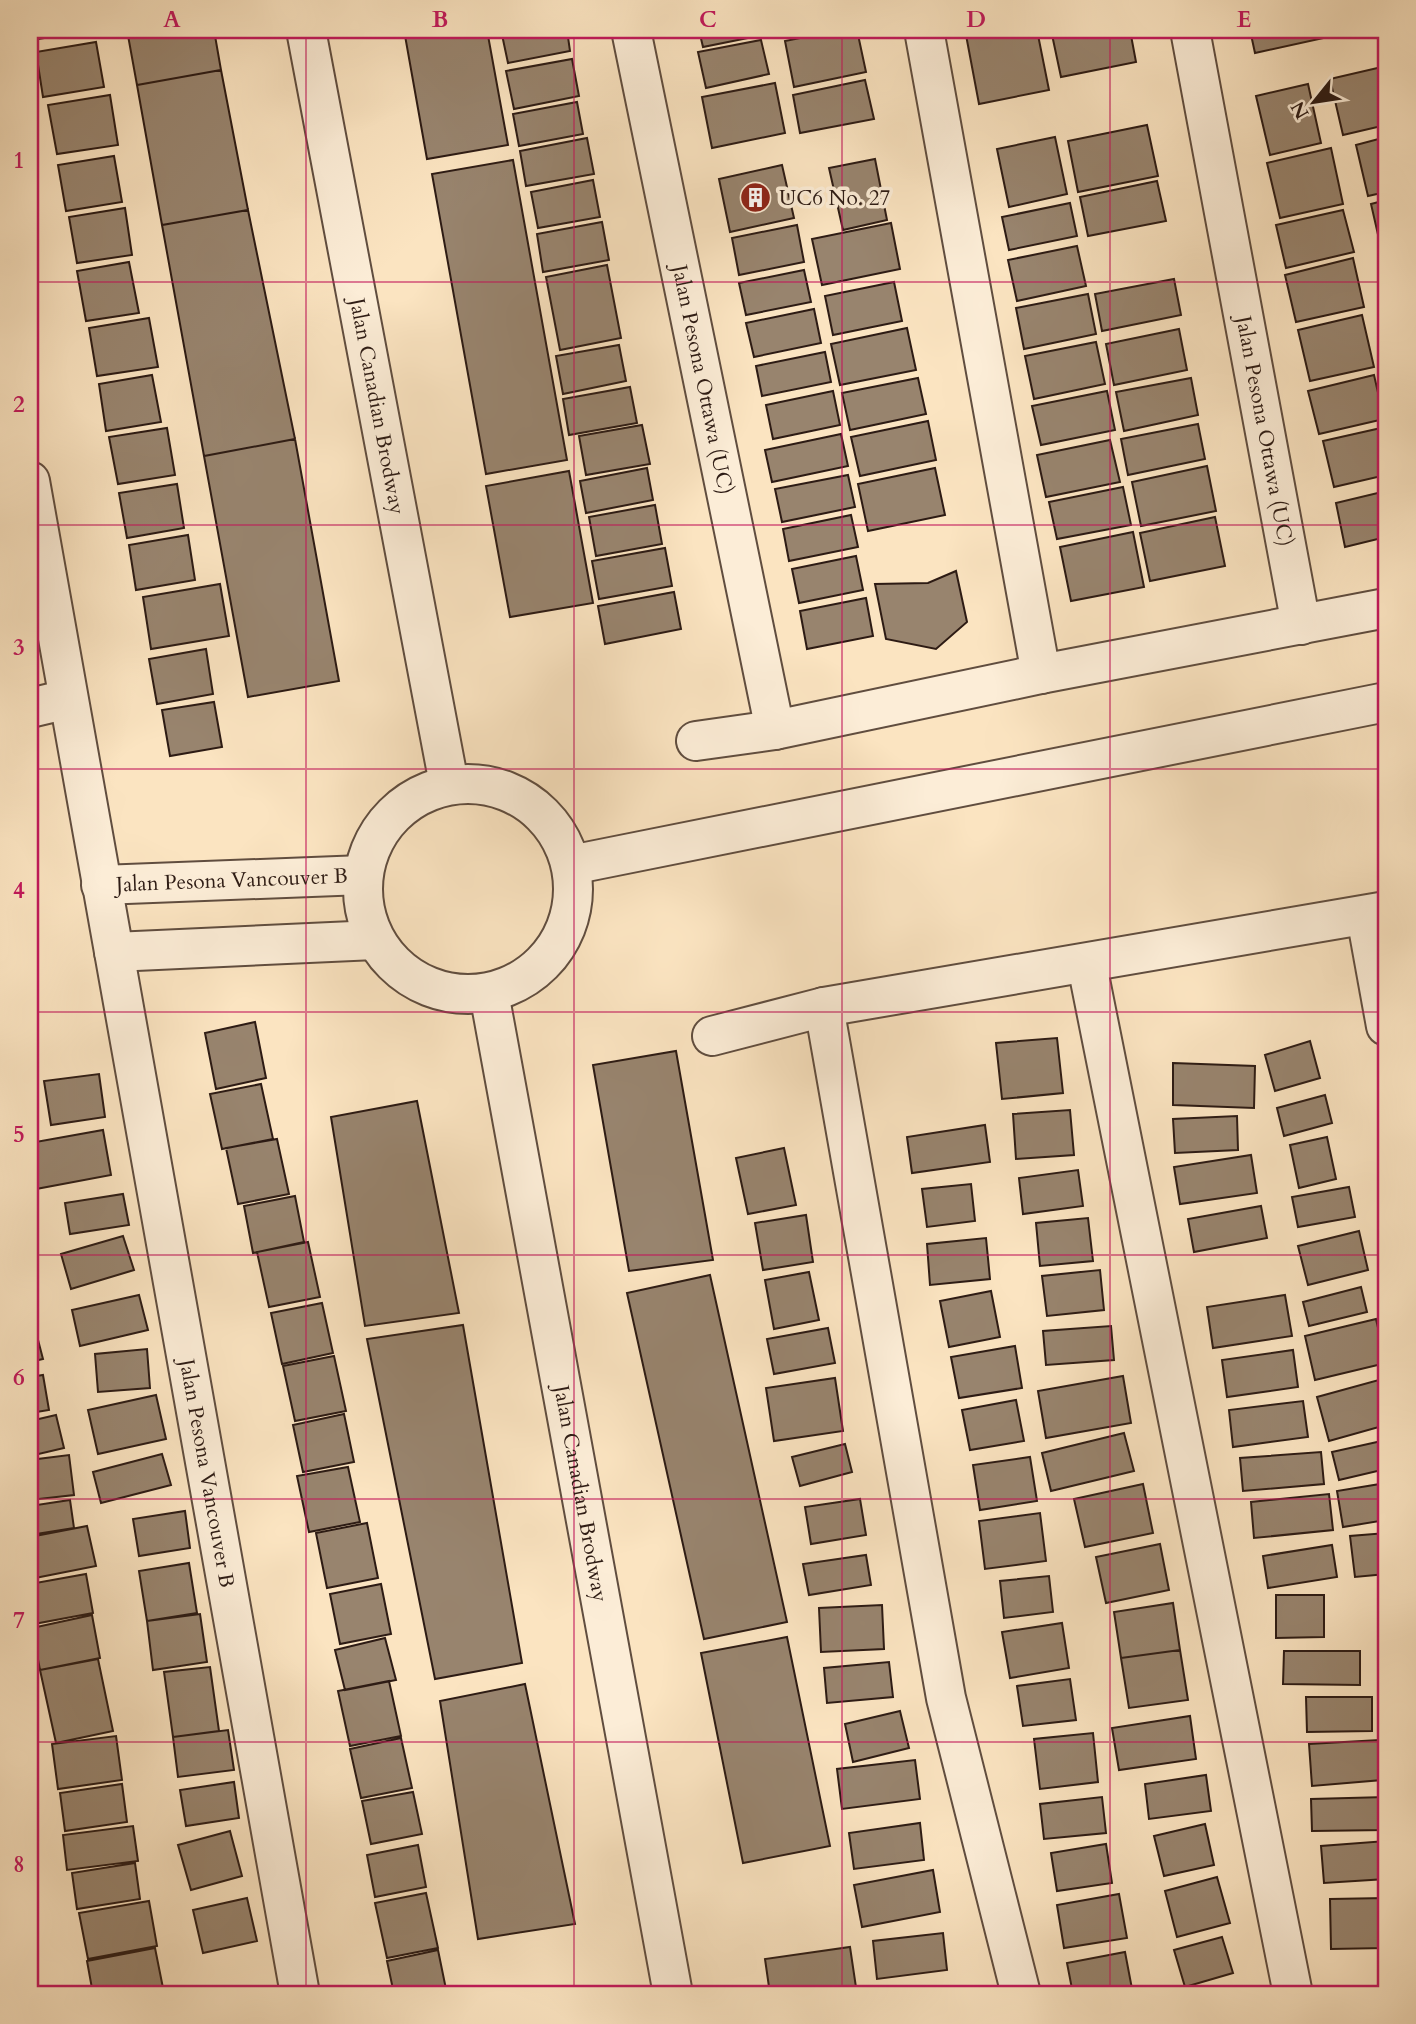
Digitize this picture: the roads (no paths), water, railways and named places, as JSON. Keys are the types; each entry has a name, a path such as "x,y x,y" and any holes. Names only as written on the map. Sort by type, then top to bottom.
{"street":[{"name":"Jalan Canadian Brodway","path":"306,30 449,784"},
{"name":"Jalan Pesona Ottawa (UC)","path":"631,30 775,730"},
{"path":"924,30 1041,674"},
{"name":"Jalan Pesona Ottawa (UC)","path":"1190,30 1301,625"},
{"name":"Jalan Pesona Vancouver B","path":"30,481 300,1994"},
{"path":"696,741 775,730 1041,674 1386,608"},
{"path":"30,708 68,699"},
{"path":"572,865 1386,702"},
{"path":"481,783 512,792 539,810 559,835 572,865 573,899 565,932 547,961 521,982 489,993 456,995 424,985 396,966 375,940 363,908 363,875 372,843 391,816 417,795 449,784 481,783"},
{"name":"Jalan Pesona Vancouver B","path":"101,885 363,875"},
{"path":"712,1036 824,1007 1087,965 1376,914 1386,1026"},
{"path":"114,952 375,940"},
{"path":"1087,965 1293,1994"},
{"name":"Jalan Canadian Brodway","path":"489,993 673,1994"},
{"path":"824,1007 946,1698 1021,1994"}],"place":[{"name":"UC6 No. 27","path":"756,198"}]}
